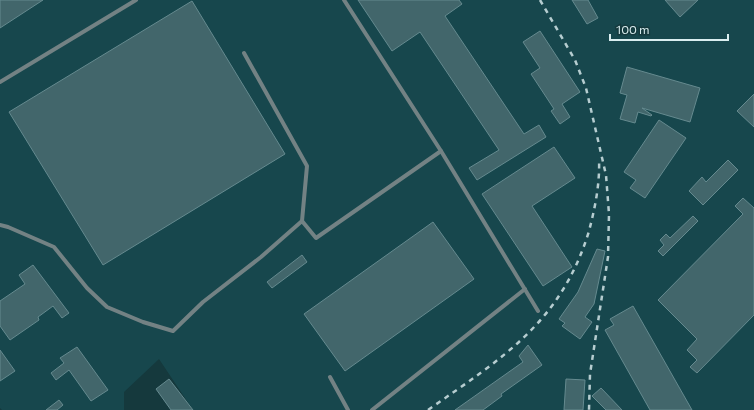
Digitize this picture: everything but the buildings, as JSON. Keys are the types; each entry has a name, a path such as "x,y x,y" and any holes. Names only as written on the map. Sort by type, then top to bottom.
{"lane":[{"path":"0,82 136,0"},
{"path":"344,0 441,151 538,310"},
{"path":"0,224 8,226 54,247 87,288 107,307 143,322 173,331 203,302 261,257 302,221 307,166 244,53"},
{"path":"302,221 316,238 441,151"},
{"path":"372,410 525,289"},
{"path":"330,377 348,410"}],"shaded area":[{"path":"0,0 754,0 754,410 193,410 159,359 124,392 124,410 2,410 0,408"}],"railway":[{"path":"540,0 575,60 586,88 606,175 609,214 608,257 590,374 589,410"},
{"path":"428,410 504,355 526,336 545,314 562,290 577,263 589,231 597,196 599,159"}]}
